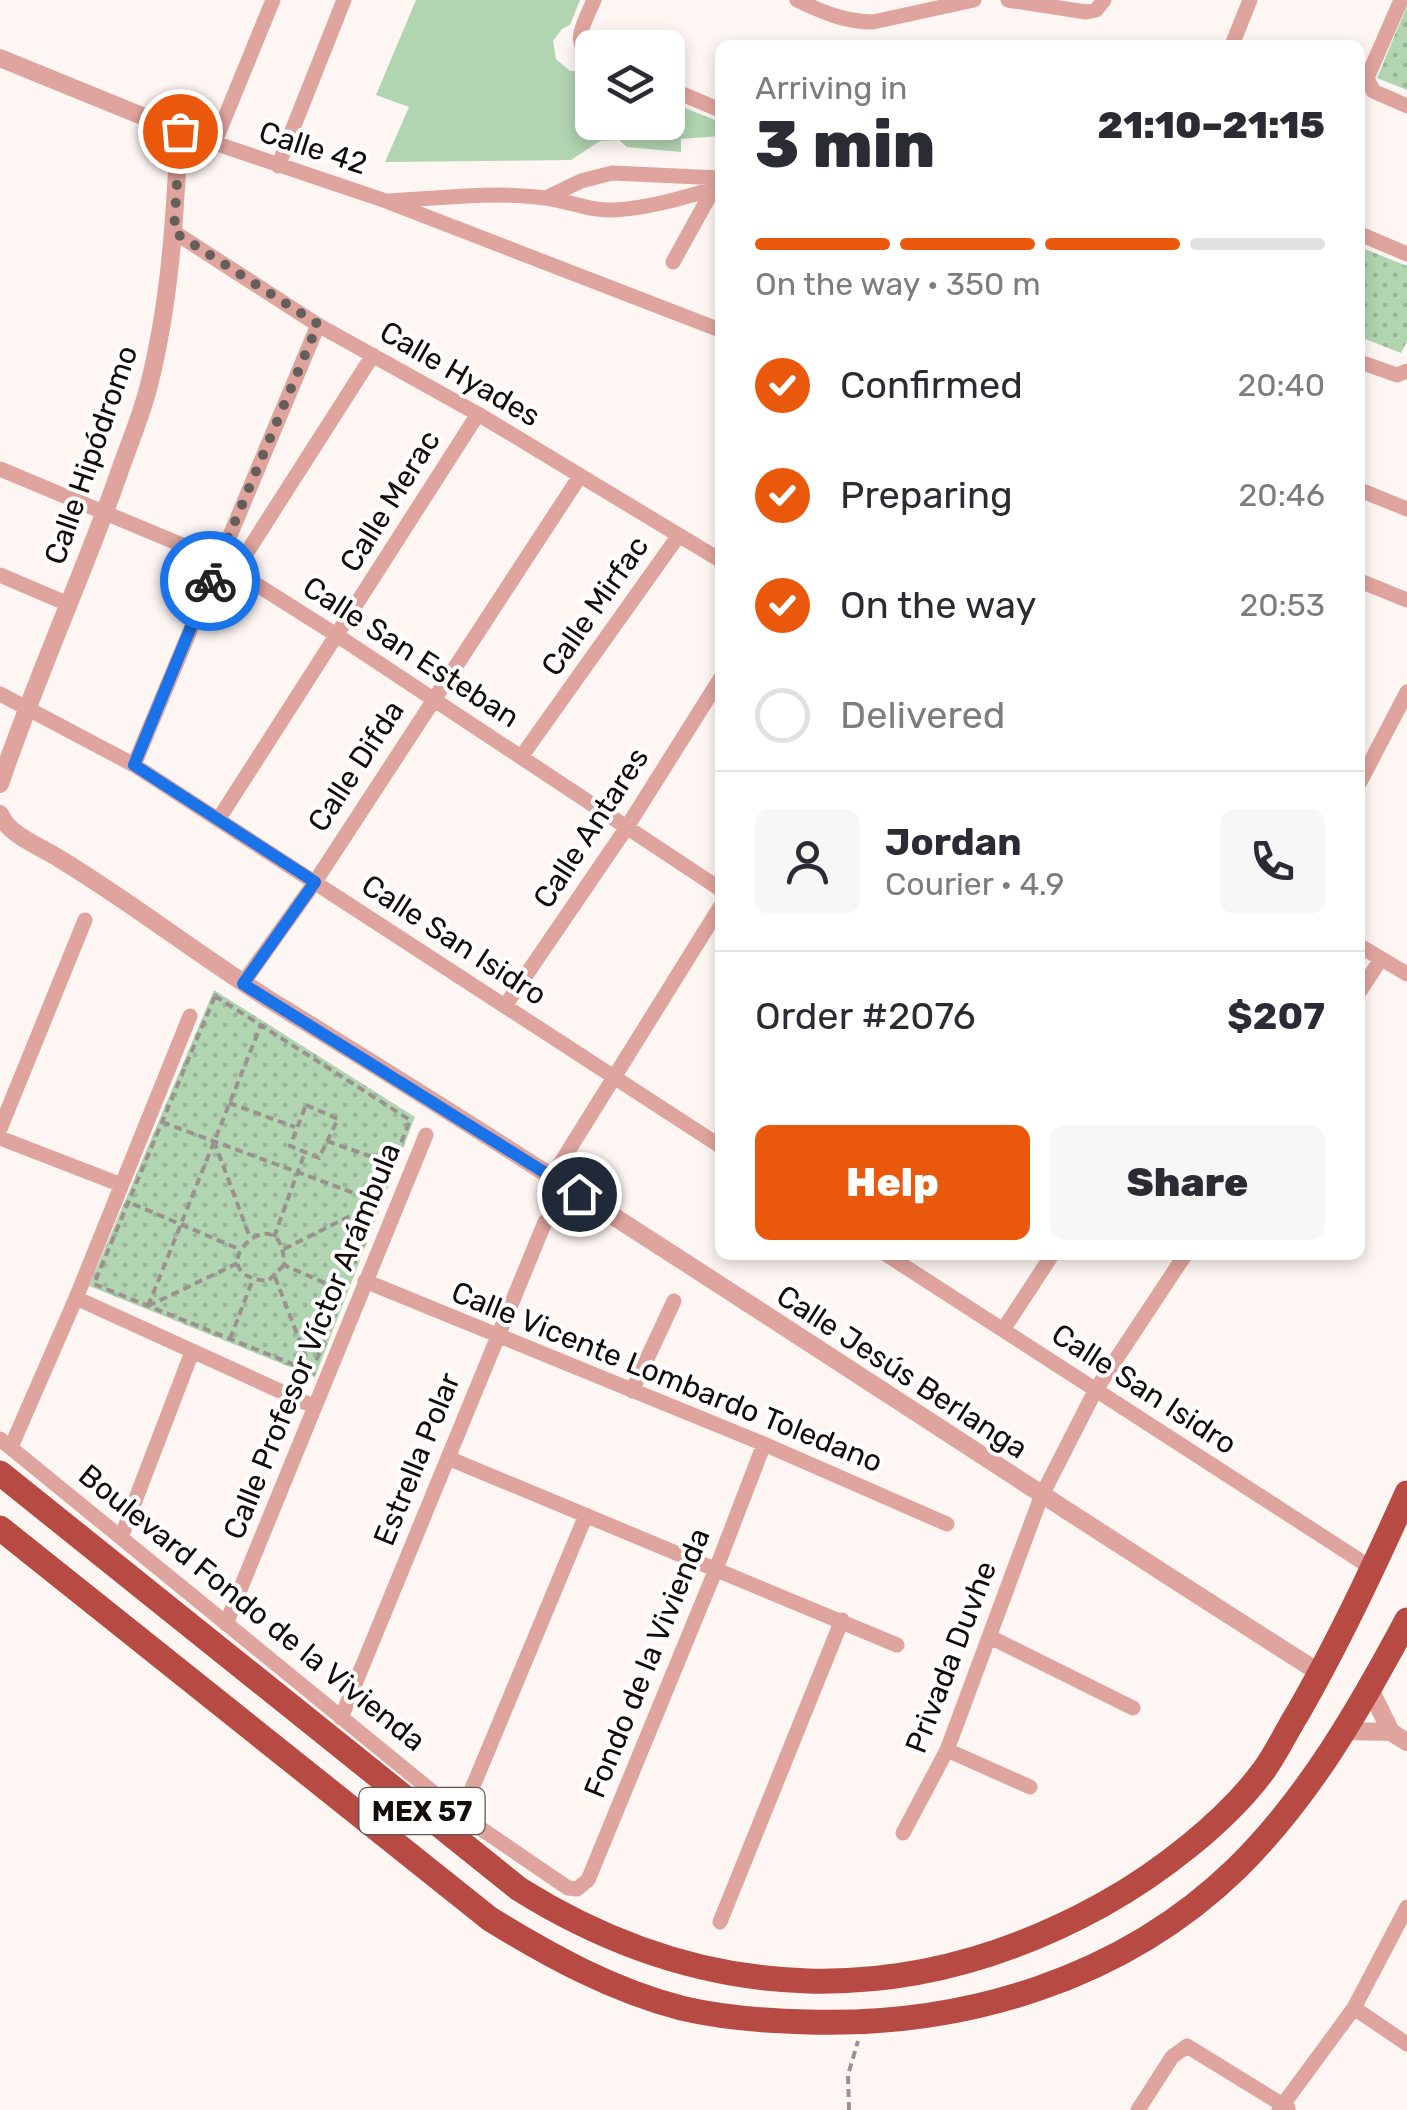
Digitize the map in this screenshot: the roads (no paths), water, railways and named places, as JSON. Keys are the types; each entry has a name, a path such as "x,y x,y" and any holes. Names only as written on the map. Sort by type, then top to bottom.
{"highway":[{"name":"MEX 57","path":"0,1473 519,1889 568,1919 639,1950 700,1968 795,1982 916,1974 979,1960 1032,1940 1146,1881 1204,1833 1264,1770 1320,1673"},
{"path":"1320,1673 1407,1494"},
{"name":"MEX 57","path":"0,1528 490,1919 547,1955 618,1987 682,2008 756,2020 863,2024 921,2018 991,2005 1050,1986 1172,1921 1235,1870 1283,1818 1344,1731"},
{"path":"1344,1731 1407,1620"}],"street":[{"path":"214,144 274,0"},
{"path":"278,166 344,0"},
{"path":"582,30 594,0"},
{"path":"797,0 842,19 873,22 974,0"},
{"path":"1008,0 1086,12 1096,10 1104,0"},
{"path":"1234,40 1250,0"},
{"path":"1401,0 1367,78 1373,92 1407,106"},
{"name":"Calle 42","path":"0,58 214,144 386,202 715,328"},
{"path":"685,95 715,108"},
{"name":"Calle Hipódromo","path":"0,784 26,706 105,513 147,394 174,232 180,131"},
{"path":"546,198 612,173 715,183"},
{"path":"386,202 458,196 546,198 586,210 616,210 715,184"},
{"path":"673,262 715,188"},
{"name":"Calle Hyades","path":"174,232 318,324 478,414 715,557"},
{"path":"1365,236 1407,254"},
{"path":"134,765 318,324"},
{"path":"235,571 373,355"},
{"path":"1365,364 1397,375 1407,371"},
{"name":"Calle Merac","path":"218,820 478,414"},
{"name":"Calle San Esteban","path":"0,469 218,560 715,886"},
{"name":"Calle Difda","path":"243,984 315,882 580,476"},
{"path":"1365,492 1407,509"},
{"name":"Calle Mirfac","path":"521,757 679,535"},
{"path":"0,575 68,604"},
{"path":"1365,583 1407,600"},
{"name":"Calle Antares","path":"505,1006 627,828 715,686"},
{"path":"1365,772 1407,692"},
{"name":"Calle San Isidro","path":"0,694 134,765 715,1143"},
{"name":"Calle Jesús Berlanga","path":"1,817 243,984 552,1177 1320,1673"},
{"path":"552,1177 715,914"},
{"path":"0,1130 84,920"},
{"path":"1365,949 1407,974"},
{"path":"1365,984 1381,960"},
{"path":"5,1443 76,1298 190,1016"},
{"name":"Calle Profesor Víctor Arámbula","path":"226,1624 426,1135"},
{"path":"0,1138 119,1184"},
{"name":"Estrella Polar","path":"341,1718 545,1222"},
{"name":"Calle San Isidro","path":"904,1260 1095,1391 1373,1569"},
{"path":"1003,1330 1049,1260"},
{"name":"Privada Duvhe","path":"903,1833 947,1750 1041,1496 1095,1391 1182,1260"},
{"name":"Calle Vicente Lombardo Toledano","path":"365,1280 764,1444 947,1524"},
{"path":"76,1298 315,1406"},
{"path":"632,1392 674,1302"},
{"path":"122,1535 192,1352"},
{"name":"Boulevard Fondo de la Vivienda","path":"5,1443 462,1815 568,1888"},
{"name":"Fondo de la Vivienda","path":"568,1888 577,1889 588,1880 764,1444"},
{"path":"448,1458 898,1645"},
{"path":"462,1815 586,1515"},
{"path":"720,1922 842,1620"},
{"path":"990,1637 1133,1708"},
{"path":"1370,1688 1399,1737"},
{"path":"1344,1731 1399,1737"},
{"path":"947,1750 1030,1787"},
{"path":"1138,2110 1172,2057 1187,2046 1284,2108 1354,2008 1407,1907"},
{"path":"1354,2008 1407,2044"}]}
